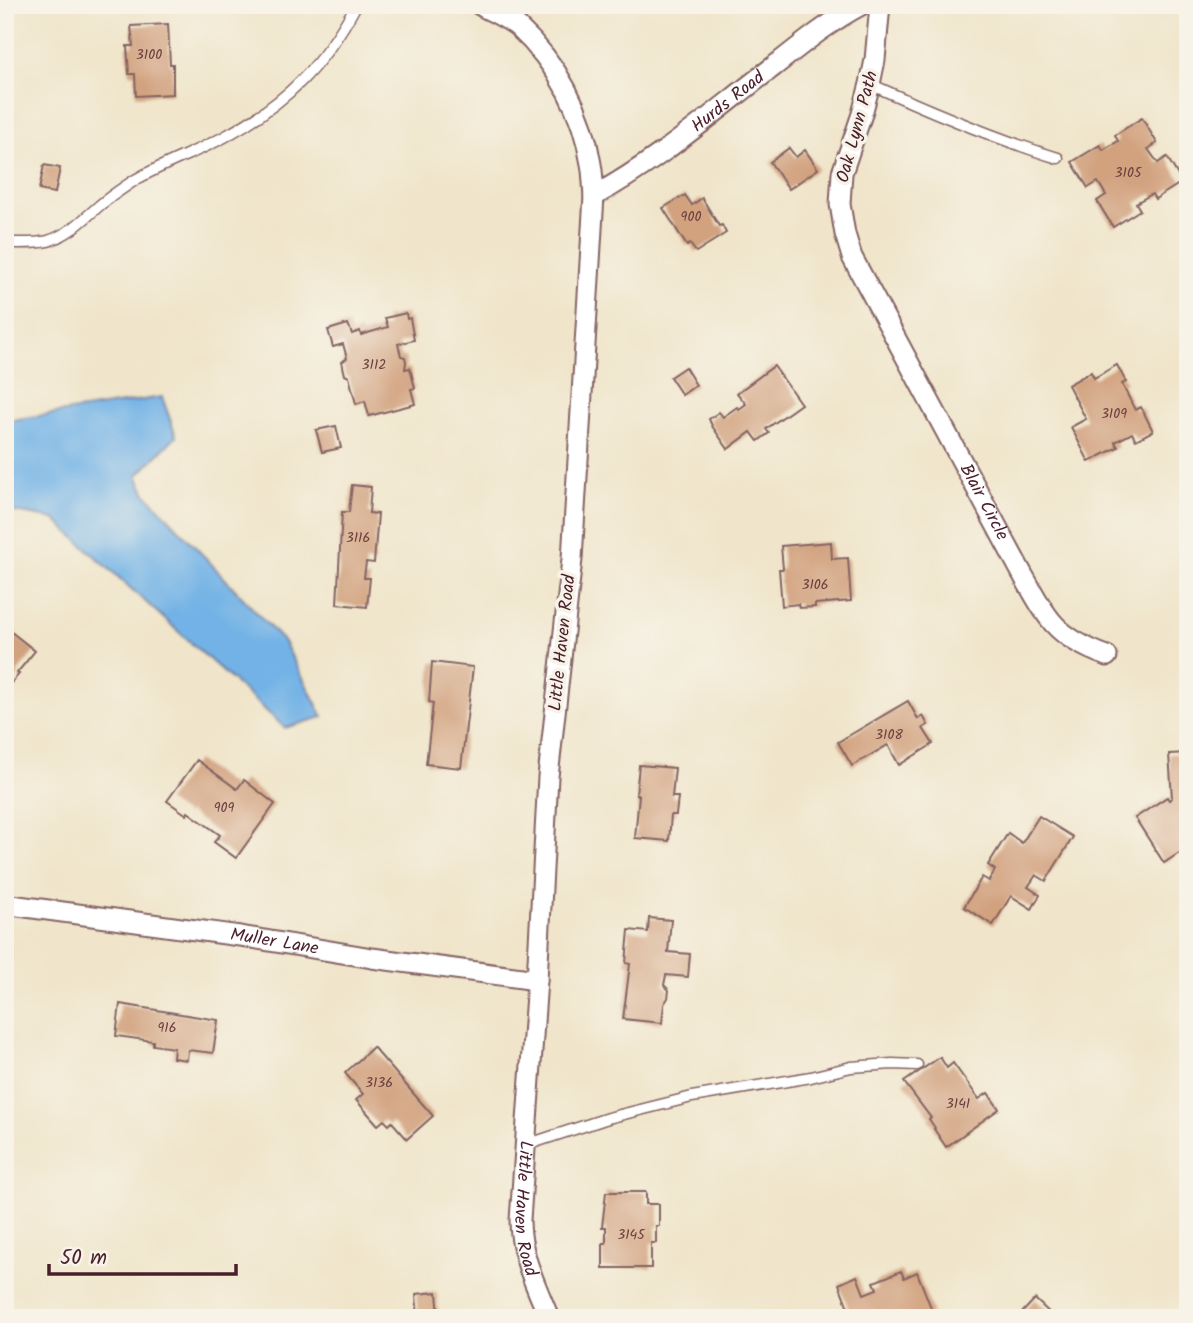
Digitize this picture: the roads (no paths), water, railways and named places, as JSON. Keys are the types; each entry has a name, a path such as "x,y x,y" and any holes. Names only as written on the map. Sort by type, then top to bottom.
{"street":[{"name":"Little Haven Road","path":"480,5 516,26 551,64 570,95 592,165 594,196 572,559 548,777 520,1236 526,1261 549,1318"},
{"name":"Hurds Road","path":"594,196 655,158 816,33 861,5"},
{"name":"Oak Lynn Path","path":"880,5 875,60 862,114 842,173 840,204 852,257 888,323"},
{"name":"Blair Circle","path":"888,323 1024,577 1054,625 1074,641 1107,656"},
{"name":"Muller Lane","path":"11,905 537,980"}],"lane":[{"path":"5,243 45,242 67,234 103,203 136,180 227,136 277,103 319,63 341,33 356,5"},
{"path":"870,84 947,119 1058,158"},
{"path":"526,1145 608,1118 692,1097 811,1077 851,1067 916,1065"}],"water":[{"path":"162,397 176,436 137,476 146,494 284,642 323,717 285,728 54,519 5,510 5,421"}]}
